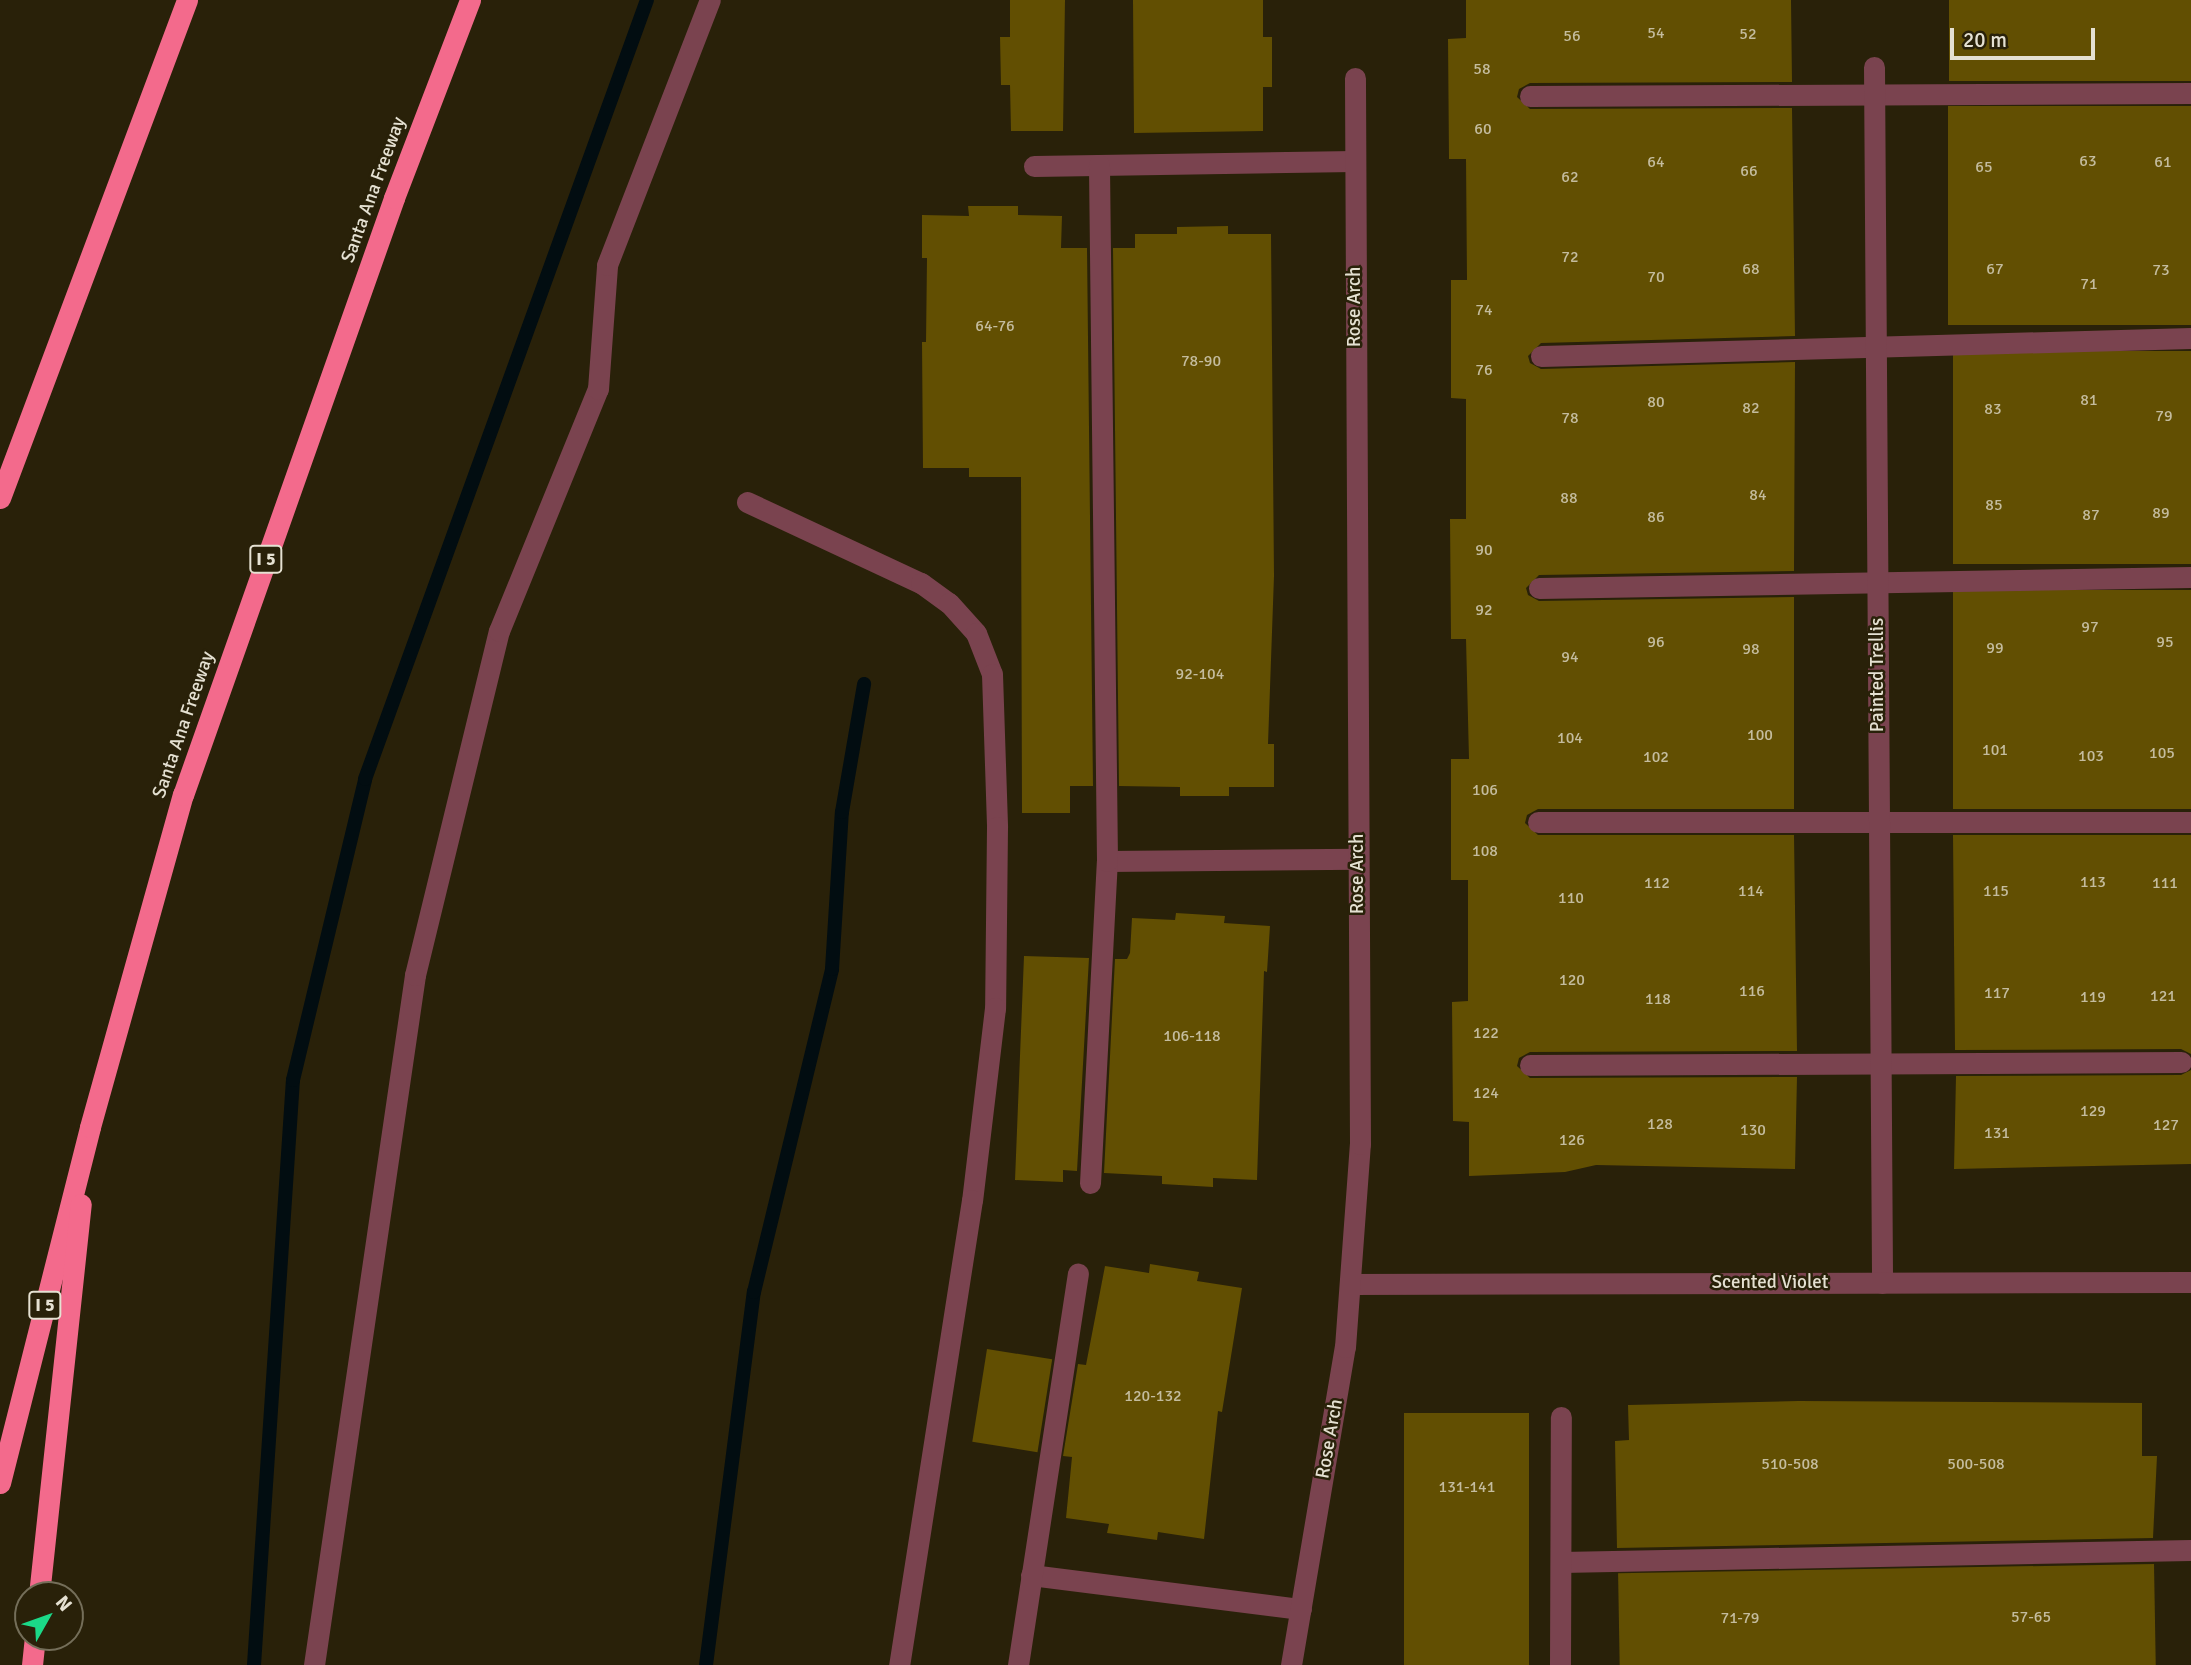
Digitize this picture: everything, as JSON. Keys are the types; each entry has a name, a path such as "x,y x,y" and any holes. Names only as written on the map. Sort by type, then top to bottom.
{"highway":[{"path":"0,498 187,0"},
{"name":"Santa Ana Freeway","path":"0,1483 90,1128 183,795 394,198 470,0"},
{"path":"41,1581 90,1128"}],"street":[{"path":"314,1665 415,975 499,631 598,389 607,265 710,0"},
{"name":"Painted Trellis","path":"1874,67 1882,1283"},
{"name":"Rose Arch","path":"1292,1665 1345,1347 1360,1144 1355,78"},
{"path":"1530,96 2191,93"},
{"path":"1034,166 1354,162"},
{"path":"1090,1183 1107,861 1099,165"},
{"path":"1541,356 2191,338"},
{"path":"747,502 930,589 976,633 992,674 997,827 995,1008 972,1200 899,1665"},
{"path":"1539,588 2191,578"},
{"path":"1538,822 2191,822"},
{"path":"1107,861 1358,859"},
{"path":"1530,1065 2181,1062"},
{"path":"1018,1665 1078,1274"},
{"name":"Scented Violet","path":"1350,1284 2191,1282"},
{"path":"1560,1665 1561,1417"},
{"path":"1561,1562 2191,1550"},
{"path":"1031,1575 1301,1609"}],"building":[{"path":"1010,0 1065,0 1063,131 1011,131 1010,85 1001,85 1000,37 1010,37"},
{"path":"1133,0 1263,0 1263,37 1272,37 1272,87 1263,87 1263,131 1134,133"},
{"path":"1466,0 1791,0 1792,82 1530,83 1519,89 1517,97 1530,109 1792,108 1795,336 1541,343 1528,356 1530,363 1541,369 1795,362 1794,571 1539,575 1526,588 1528,595 1539,601 1794,597 1794,809 1538,809 1527,815 1525,823 1538,835 1794,835 1797,1051 1530,1052 1519,1058 1517,1066 1530,1078 1797,1077 1795,1169 1596,1165 1565,1172 1469,1176 1469,1122 1453,1121 1452,1002 1468,1001 1468,880 1451,880 1451,759 1469,759 1466,639 1451,639 1450,519 1466,519 1466,399 1451,398 1451,280 1467,280 1466,159 1449,159 1448,39 1466,38"},
{"path":"1949,0 2191,0 2191,81 1949,81"},
{"path":"1948,106 2191,106 2191,325 1948,325"},
{"path":"968,206 1018,206 1018,215 1062,216 1061,248 1087,248 1093,786 1070,786 1070,813 1022,813 1021,477 969,477 969,468 923,468 922,342 926,342 927,258 922,258 922,215 969,216"},
{"path":"1228,226 1228,234 1271,234 1274,576 1268,744 1274,744 1274,787 1229,787 1229,796 1180,796 1180,787 1119,786 1113,248 1135,248 1135,234 1177,234 1177,227"},
{"path":"1953,351 2191,351 2191,564 1953,564"},
{"path":"1953,590 2191,590 2191,809 1953,809"},
{"path":"1953,835 2191,835 2191,1054 2181,1049 1955,1050"},
{"path":"1176,913 1225,916 1224,923 1270,926 1267,972 1264,971 1257,1180 1213,1178 1213,1187 1162,1184 1162,1176 1104,1173 1115,959 1127,959 1130,953 1132,918 1175,920"},
{"path":"1024,956 1089,958 1077,1171 1063,1170 1063,1182 1015,1180"},
{"path":"2191,1070 2191,1164 1954,1169 1956,1076 2181,1075"},
{"path":"1150,1264 1199,1272 1197,1281 1242,1288 1222,1412 1218,1411 1204,1539 1158,1532 1157,1540 1107,1533 1109,1524 1066,1518 1072,1457 1063,1456 1078,1364 1086,1365 1105,1266 1149,1273"},
{"path":"987,1349 1052,1359 1037,1452 972,1442"},
{"path":"1798,1401 2142,1403 2142,1456 2157,1456 2153,1538 1617,1548 1615,1441 1629,1440 1628,1405"},
{"path":"1404,1413 1529,1413 1529,1665 1404,1665"},
{"path":"2154,1564 2156,1665 1620,1665 1618,1573"}],"waterway":[{"path":"254,1665 293,1080 365,779 647,0"},
{"path":"706,1665 754,1292 832,969 842,812 864,684"}]}
